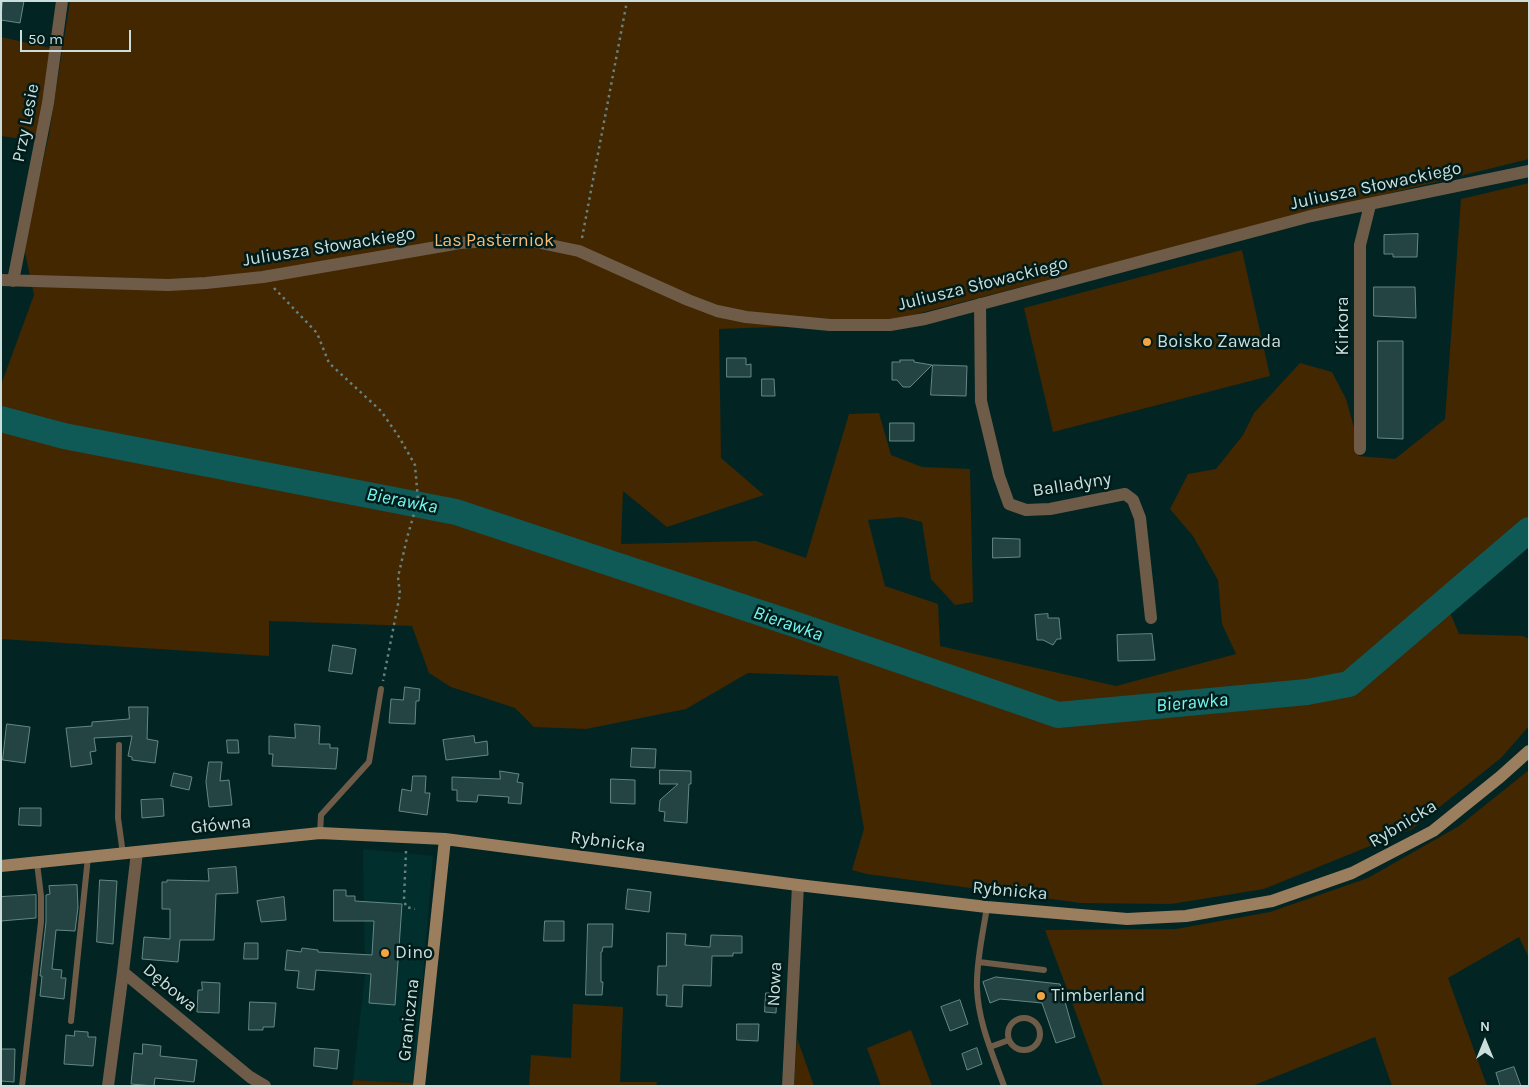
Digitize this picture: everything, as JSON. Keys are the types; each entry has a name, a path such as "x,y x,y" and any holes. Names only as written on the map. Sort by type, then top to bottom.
{"main road":[{"name":"Rybnicka","path":"445,839 798,885 987,907 1127,919 1186,916 1272,901 1352,873 1432,831 1500,777 1529,750"},
{"name":"Główna","path":"1,866 320,833 445,839"},
{"name":"Graniczna","path":"419,1086 445,839"}],"street":[{"name":"Przy Lesie","path":"7,280 48,103 62,1"},
{"name":"Juliusza Słowackiego","path":"7,280 168,285 206,283 263,277 460,243 502,240 531,241 579,251 688,300 718,311 746,317 830,325 890,325 925,319 1311,216 1529,171"},
{"name":"Kirkora","path":"1360,449 1360,245 1370,205"},
{"name":"Balladyny","path":"980,304 981,401 999,476 1009,504 1026,510 1050,509 1125,494 1133,500 1140,518 1151,618"},
{"name":"Dębowa","path":"137,852 123,972 249,1081 265,1086"},
{"name":"Nowa","path":"788,1086 798,885"},
{"path":"108,1086 123,972"}],"lane":[{"path":"320,833 321,815 369,762 381,689"},
{"path":"119,745 118,818 123,854"},
{"path":"71,1021 88,857"},
{"path":"22,1086 40,922 41,896 36,863"},
{"path":"987,907 979,962 978,1001 981,1018 1004,1086"},
{"path":"979,962 1044,970"},
{"path":"1024,1018 1033,1021 1039,1030 1039,1040 1032,1048 1026,1050 1016,1048 1009,1040 1009,1030 1018,1019 1024,1018"},
{"path":"990,1047 1009,1040"}],"path":[{"path":"579,251 627,1"},
{"path":"263,277 317,333 330,363 380,411 399,437 416,466 418,500 398,577 400,594 381,689"},
{"path":"407,837 404,899 406,907 415,909"}],"shaded area":[{"path":"363,849 433,856 414,1083 353,1080 365,975"}],"green space":[{"name":"Las Pasterniok","path":"70,1 1529,1 1529,159 1233,232 897,319 830,325 719,329 721,458 764,495 667,527 623,491 621,544 756,541 806,558 849,414 879,413 891,455 922,467 970,469 973,602 955,605 931,579 922,522 902,517 868,520 885,586 938,604 940,646 1116,686 1236,654 1222,624 1218,580 1193,536 1170,509 1188,474 1216,469 1243,435 1254,413 1300,363 1332,372 1346,399 1360,449 1358,456 1395,459 1445,419 1461,199 1529,183 1529,518 1442,593 1459,634 1523,636 1529,639 1529,726 1501,758 1412,829 1264,889 1171,904 1081,903 867,874 852,870 864,829 838,676 748,673 686,709 586,729 534,727 515,708 451,687 429,673 412,626 269,621 269,656 1,639 1,420 122,453 239,479 204,460 1,413 1,385 34,295 24,248 49,134"},
{"path":"1,37 51,48 37,141 1,136"},
{"name":"Boisko Zawada","path":"1242,250 1270,376 1053,432 1024,308"},
{"path":"1529,770 1529,958 1519,937 1448,978 1487,1086 1392,1086 1375,1037 1252,1086 1103,1086 1045,930 1176,929 1270,912 1368,878 1459,826"},
{"path":"573,1004 623,1007 620,1082 657,1082 656,1086 529,1086 531,1055 571,1058"},
{"path":"911,1030 932,1086 881,1086 867,1048"},
{"path":"797,1038 814,1086 794,1086"},
{"path":"353,1080 414,1083 414,1086 352,1086"}],"building":[{"path":"3,1 24,1 20,23 1,20"},
{"path":"1418,234 1417,257 1393,257 1393,254 1384,254 1384,235"},
{"path":"1374,287 1415,287 1416,318 1374,316"},
{"path":"1378,341 1403,341 1403,439 1378,438"},
{"path":"727,358 746,358 746,365 751,364 751,377 727,377"},
{"path":"900,360 914,360 914,362 932,365 910,387 903,387 897,380 892,380 892,362 900,362"},
{"path":"933,365 967,366 966,396 931,395"},
{"path":"762,379 774,379 775,396 762,396"},
{"path":"890,423 914,423 914,441 890,441"},
{"path":"993,538 1020,539 1020,557 993,558"},
{"path":"1048,614 1048,618 1059,618 1061,639 1057,639 1053,645 1043,640 1037,640 1035,615"},
{"path":"1152,634 1155,660 1118,661 1117,635"},
{"path":"333,645 356,649 352,674 329,671"},
{"path":"405,687 420,689 419,701 416,701 415,724 389,723 391,699 403,700"},
{"path":"129,707 148,707 147,739 158,741 155,763 132,760 132,757 128,756 132,736 94,738 96,751 90,752 92,764 71,767 66,728 92,726 92,722 129,719"},
{"path":"7,724 30,727 25,763 3,760"},
{"path":"295,724 320,726 319,744 330,744 330,748 338,748 336,769 272,766 273,754 269,754 269,736 295,738"},
{"path":"474,736 475,743 487,741 488,755 446,760 443,740"},
{"path":"227,740 238,740 239,753 228,753"},
{"path":"632,748 656,749 655,768 631,767"},
{"path":"209,762 222,762 220,781 229,780 232,805 209,807 206,782"},
{"path":"660,770 691,771 687,823 664,821 665,812 659,811 660,800 678,784 660,784"},
{"path":"500,771 519,774 517,782 523,783 521,804 508,803 509,797 478,795 477,802 457,801 457,790 452,790 452,777 500,779"},
{"path":"174,773 192,777 189,790 171,786"},
{"path":"413,776 426,776 425,793 430,793 427,815 399,811 402,789 411,791"},
{"path":"611,779 635,780 635,804 611,803"},
{"path":"163,799 164,816 142,818 141,800"},
{"path":"20,808 41,808 41,826 19,825"},
{"path":"236,867 238,893 216,894 214,940 180,940 178,962 142,959 144,937 170,939 170,909 162,909 162,882 167,882 167,880 209,881 208,869"},
{"path":"100,880 117,881 113,944 97,942"},
{"path":"77,885 78,907 75,931 56,930 52,969 62,970 61,978 66,978 64,999 40,996 42,976 40,976 46,922 46,895 50,894 49,886"},
{"path":"628,889 651,892 649,912 626,909"},
{"path":"334,890 346,890 346,896 355,896 355,901 402,904 395,1005 369,1003 371,974 316,970 314,990 297,988 299,971 285,970 287,950 301,952 302,948 318,950 318,952 372,955 374,921 334,921"},
{"path":"36,895 36,918 1,921 1,897"},
{"path":"284,897 286,920 261,922 257,901"},
{"path":"545,921 564,921 564,941 544,941"},
{"path":"588,924 613,924 612,947 603,947 601,952 602,995 586,995"},
{"path":"667,933 686,934 685,945 710,947 711,935 742,936 742,953 733,953 733,956 712,956 711,986 683,985 682,1007 666,1006 667,995 657,995 658,966 666,966"},
{"path":"245,943 258,943 258,959 244,959"},
{"path":"996,977 1060,984 1075,1037 1056,1043 1042,1003 1000,999 990,1003 983,982"},
{"path":"202,982 220,983 219,1013 197,1012 198,990 202,990"},
{"path":"766,993 777,993 776,1013 765,1012"},
{"path":"960,1000 968,1024 950,1031 941,1007"},
{"path":"250,1002 276,1003 274,1027 263,1027 263,1030 249,1030"},
{"path":"737,1024 759,1024 758,1041 737,1040"},
{"path":"75,1031 88,1032 88,1037 96,1037 93,1066 64,1064 66,1035 74,1036"},
{"path":"143,1044 161,1046 160,1056 197,1060 194,1082 155,1078 154,1086 131,1084 134,1053 142,1054"},
{"path":"315,1048 339,1050 337,1069 314,1066"},
{"path":"977,1048 982,1064 967,1070 962,1054"},
{"path":"1,1049 15,1049 14,1082 1,1081"},
{"path":"1514,1067 1521,1086 1500,1086 1496,1073"}],"waterway":[{"name":"Bierawka","path":"1,419 64,436 456,512 803,627 1058,715 1307,692 1349,684 1529,530"}],"place":[{"name":"Boisko Zawada","path":"1147,342"},
{"name":"Dino","path":"385,953"},
{"name":"Timberland","path":"1041,996"}]}
